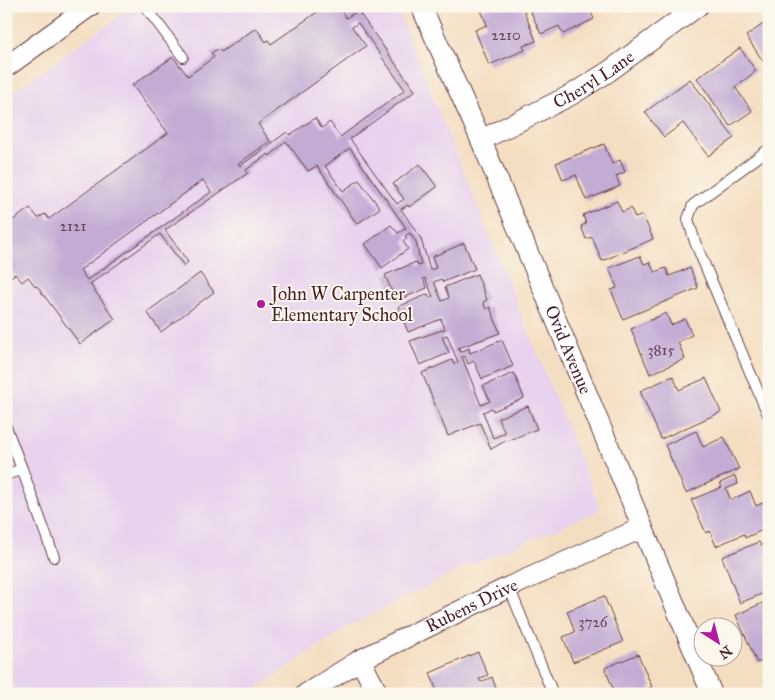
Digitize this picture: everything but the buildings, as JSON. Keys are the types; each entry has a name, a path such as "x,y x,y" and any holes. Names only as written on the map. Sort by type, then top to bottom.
{"street":[{"path":"6,67 90,6"},
{"name":"Ovid Avenue","path":"420,6 481,140 712,694"},
{"name":"Cheryl Lane","path":"481,140 571,95 608,72 698,6"},
{"name":"Rubens Drive","path":"306,694 360,660 509,588 642,528"},
{"path":"360,660 378,694"}],"lane":[{"path":"145,6 183,57"},
{"path":"769,149 693,205 688,219 695,242 769,417"},
{"path":"6,427 54,557"},
{"path":"6,475 22,469"},
{"path":"509,588 553,694"}],"shaded area":[{"name":"John W Carpenter Elementary School","path":"133,6 396,6 601,510 461,569 347,627 248,694 15,694 6,614 6,97"}],"place":[{"name":"John W Carpenter Elementary School","path":"261,304"}]}
